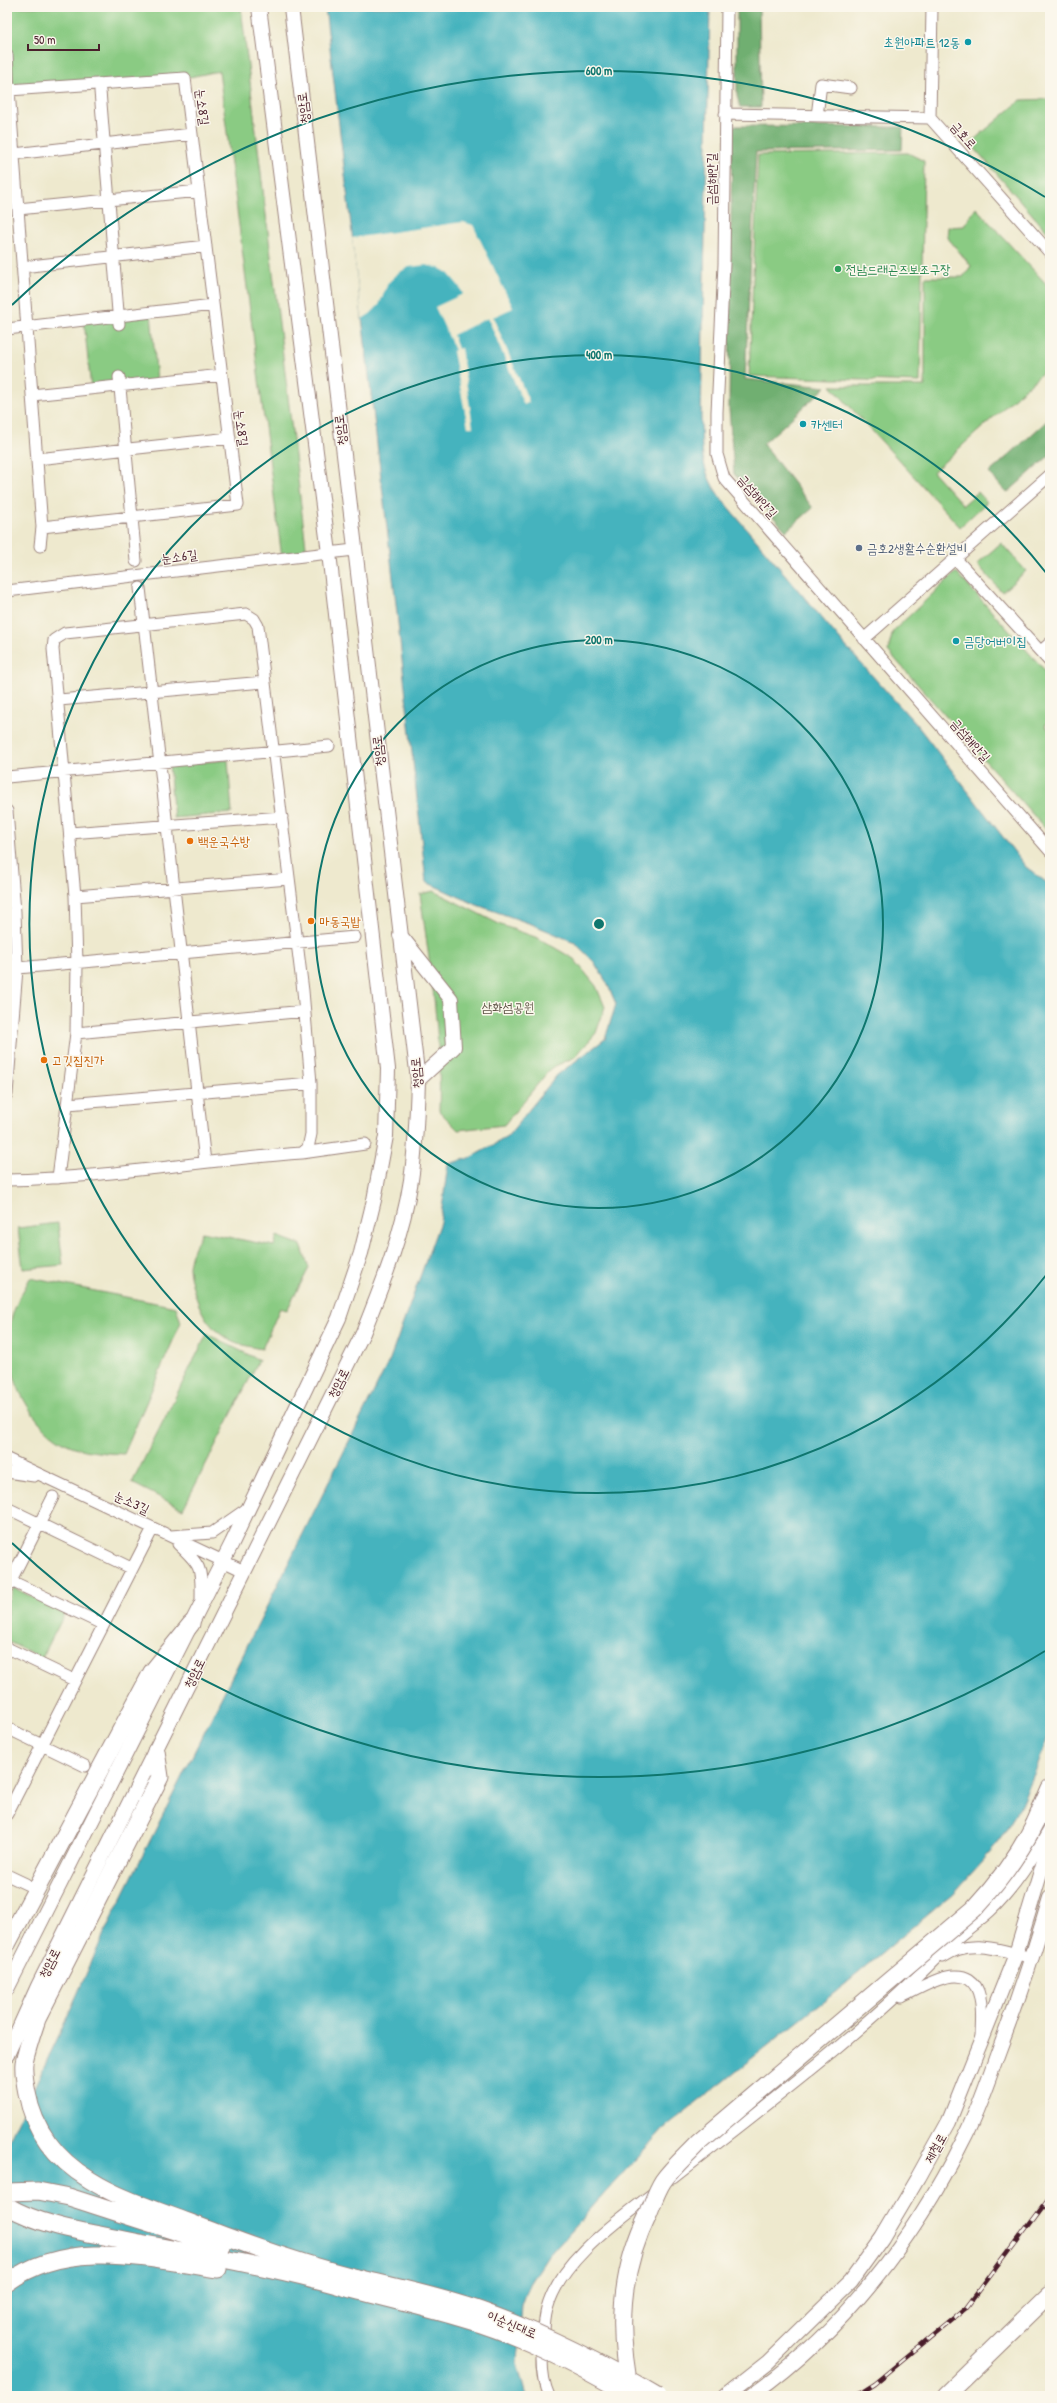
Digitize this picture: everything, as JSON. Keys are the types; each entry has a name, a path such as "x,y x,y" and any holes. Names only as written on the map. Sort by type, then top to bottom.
{"highway":[{"path":"7,1944 152,1672 191,1624"},
{"path":"156,1751 160,1777 37,2019 29,2040 24,2064 25,2082 30,2109 46,2141 67,2163 91,2181 161,2212 354,2284"},
{"path":"632,2396 626,2373 622,2322 626,2276 638,2235 663,2181 698,2143 974,1909 1002,1878 1023,1848 1043,1825 1050,1788"},
{"path":"7,2192 38,2191 69,2197 249,2254 354,2284"},
{"path":"7,2206 20,2214 76,2230 354,2284"},
{"path":"7,2283 32,2268 73,2255 122,2256 354,2284"},
{"name":"이순신대로","path":"354,2284 482,2324 523,2341 599,2377 632,2396"},
{"name":"이순신대로","path":"354,2284 480,2311 517,2325 597,2362 657,2396"},
{"path":"945,2396 1050,2294"}],"main road":[{"name":"청암로","path":"7,1989 249,1508 340,1318 361,1253 386,1136 388,1069 329,552 259,7"},
{"name":"청암로","path":"7,2055 38,1986 363,1333 387,1272 401,1228 411,1180 416,1132 418,1080 354,550 291,7"},
{"path":"400,935 451,999 454,1047 418,1080"},
{"name":"제철로","path":"725,2396 768,2362 851,2281 882,2238 922,2171 949,2121 1016,1954 1050,1841"},
{"name":"제철로","path":"751,2396 807,2351 847,2311 903,2240 938,2188 964,2139 1033,1958 1050,1898"}],"street":[{"name":"금섬해안길","path":"727,7 724,264 717,454 724,478 1050,851"},
{"path":"725,114 930,118 932,7"},
{"path":"7,55 8,90 42,527 40,546"},
{"name":"눈소8길","path":"8,90 185,78 238,506 42,527"},
{"path":"818,116 821,84 852,88"},
{"path":"100,91 119,320"},
{"name":"금호로","path":"930,118 1050,254"},
{"path":"14,154 192,134"},
{"path":"18,209 199,191"},
{"path":"22,267 206,246"},
{"path":"7,329 119,320 213,305"},
{"path":"32,395 119,382 222,375"},
{"path":"119,382 136,561"},
{"path":"37,460 230,438"},
{"path":"864,639 1050,475"},
{"name":"눈소6길","path":"7,591 354,550"},
{"path":"956,558 1050,662"},
{"path":"140,588 205,1162"},
{"path":"58,1178 76,1033 77,963 75,896 53,649 54,640 60,635 246,614 254,619 258,626 305,1011 311,1083 311,1134 308,1148 302,1153"},
{"path":"1040,651 1050,643"},
{"path":"58,700 265,682"},
{"path":"7,777 329,746"},
{"path":"7,811 15,912 7,1094"},
{"path":"70,833 282,817"},
{"path":"75,896 289,879"},
{"path":"12,969 355,937"},
{"path":"76,1033 305,1011"},
{"path":"68,1104 311,1083"},
{"path":"7,1180 58,1178 302,1153 365,1144"},
{"name":"눈소3길","path":"7,1459 244,1572"},
{"path":"7,1472 46,1477"},
{"path":"53,1497 8,1582 102,1624"},
{"path":"7,1508 131,1568"},
{"path":"170,1536 212,1532 249,1508"},
{"path":"8,1809 102,1624 153,1528"},
{"path":"170,1536 197,1561 201,1575 201,1604"},
{"path":"7,1648 74,1680"},
{"path":"7,1728 85,1766"},
{"path":"548,2396 541,2362 547,2309 564,2275 577,2259 612,2226 762,2108 889,2004 928,1968 949,1945 1009,1892 1033,1858 1043,1825"},
{"path":"7,1875 26,1884"},
{"path":"928,1968 952,1951 967,1946 983,1946 1033,1958"},
{"path":"889,2004 945,1978 956,1975 967,1978 975,1986 980,1998 981,2041 974,2061"}],"green space":[{"path":"7,7 241,7 307,555 282,558 219,71 185,78 9,90"},
{"path":"737,7 759,7 761,107 740,107 737,96"},
{"path":"1050,99 1050,235 970,143 1021,100"},
{"path":"732,126 903,127 902,150 756,152 745,379 826,387 763,444 813,508 786,531 734,474 729,409"},
{"name":"전남드래곤즈보조구장","path":"908,153 924,161 920,382 749,376 758,155"},
{"path":"976,208 1050,288 1050,366 933,472 963,505 978,492 987,502 960,527 831,386 925,386 925,277 963,277 971,266 947,237 948,227 964,226"},
{"path":"151,313 157,382 91,389 84,321"},
{"path":"1050,418 1050,455 1007,493 989,473"},
{"path":"1001,543 1026,571 1002,592 977,564"},
{"path":"956,572 1050,676 1050,720 1045,725 1050,731 1050,834 888,651 893,631"},
{"path":"228,760 232,813 174,818 169,765"},
{"name":"삼화섬공원","path":"434,891 501,925 538,938 574,959 596,986 605,1007 596,1033 575,1057 551,1068 504,1125 458,1130 439,1111 439,1057 437,1030 420,894"},
{"path":"58,1223 63,1265 23,1269 18,1228"},
{"path":"202,1232 274,1246 277,1236 301,1245 309,1268 287,1310 280,1308 262,1349 236,1343 226,1338 210,1324 198,1304 189,1267 192,1253"},
{"path":"30,1278 176,1307 181,1322 124,1454 86,1450 65,1443 51,1434 39,1422 20,1392 14,1376 10,1358 10,1325 18,1301"},
{"path":"207,1334 259,1360 183,1509 132,1483"},
{"path":"14,1588 65,1613 42,1658 7,1641 7,1603"}],"water":[{"path":"325,7 710,7 701,417 702,451 706,471 715,490 723,501 848,649 917,725 1026,867 1050,885 1050,1730 1038,1765 1017,1813 995,1847 954,1893 843,1986 663,2129 548,2256 530,2284 522,2306 517,2363 526,2396 7,2396 7,2144 60,2033 107,1927 390,1359 440,1222 448,1164 470,1158 507,1137 557,1075 605,1039 616,1004 607,983 594,962 574,942 534,925 477,905 426,882 395,595"}],"pier":[{"path":"463,222 473,225 513,308 493,317 529,402 524,405 488,318 453,335 458,349 461,348 473,427 468,427 453,351 455,350 435,307 463,294 459,286 448,273 439,268 426,265 409,267 398,273 388,283 379,305 370,314 362,319 352,238"}],"railway":[{"path":"855,2396 874,2384 967,2307 1050,2196"}],"place":[{"name":"초원아파트 12동","path":"968,42"},
{"name":"전남드래곤즈보조구장","path":"838,269"},
{"name":"카센터","path":"803,424"},
{"name":"금호2생활수순환설비","path":"859,548"},
{"name":"금당어버이집","path":"956,641"},
{"name":"백운국수방","path":"190,841"},
{"name":"마동국밥","path":"311,921"},
{"name":"고깃집진가","path":"44,1060"}]}
